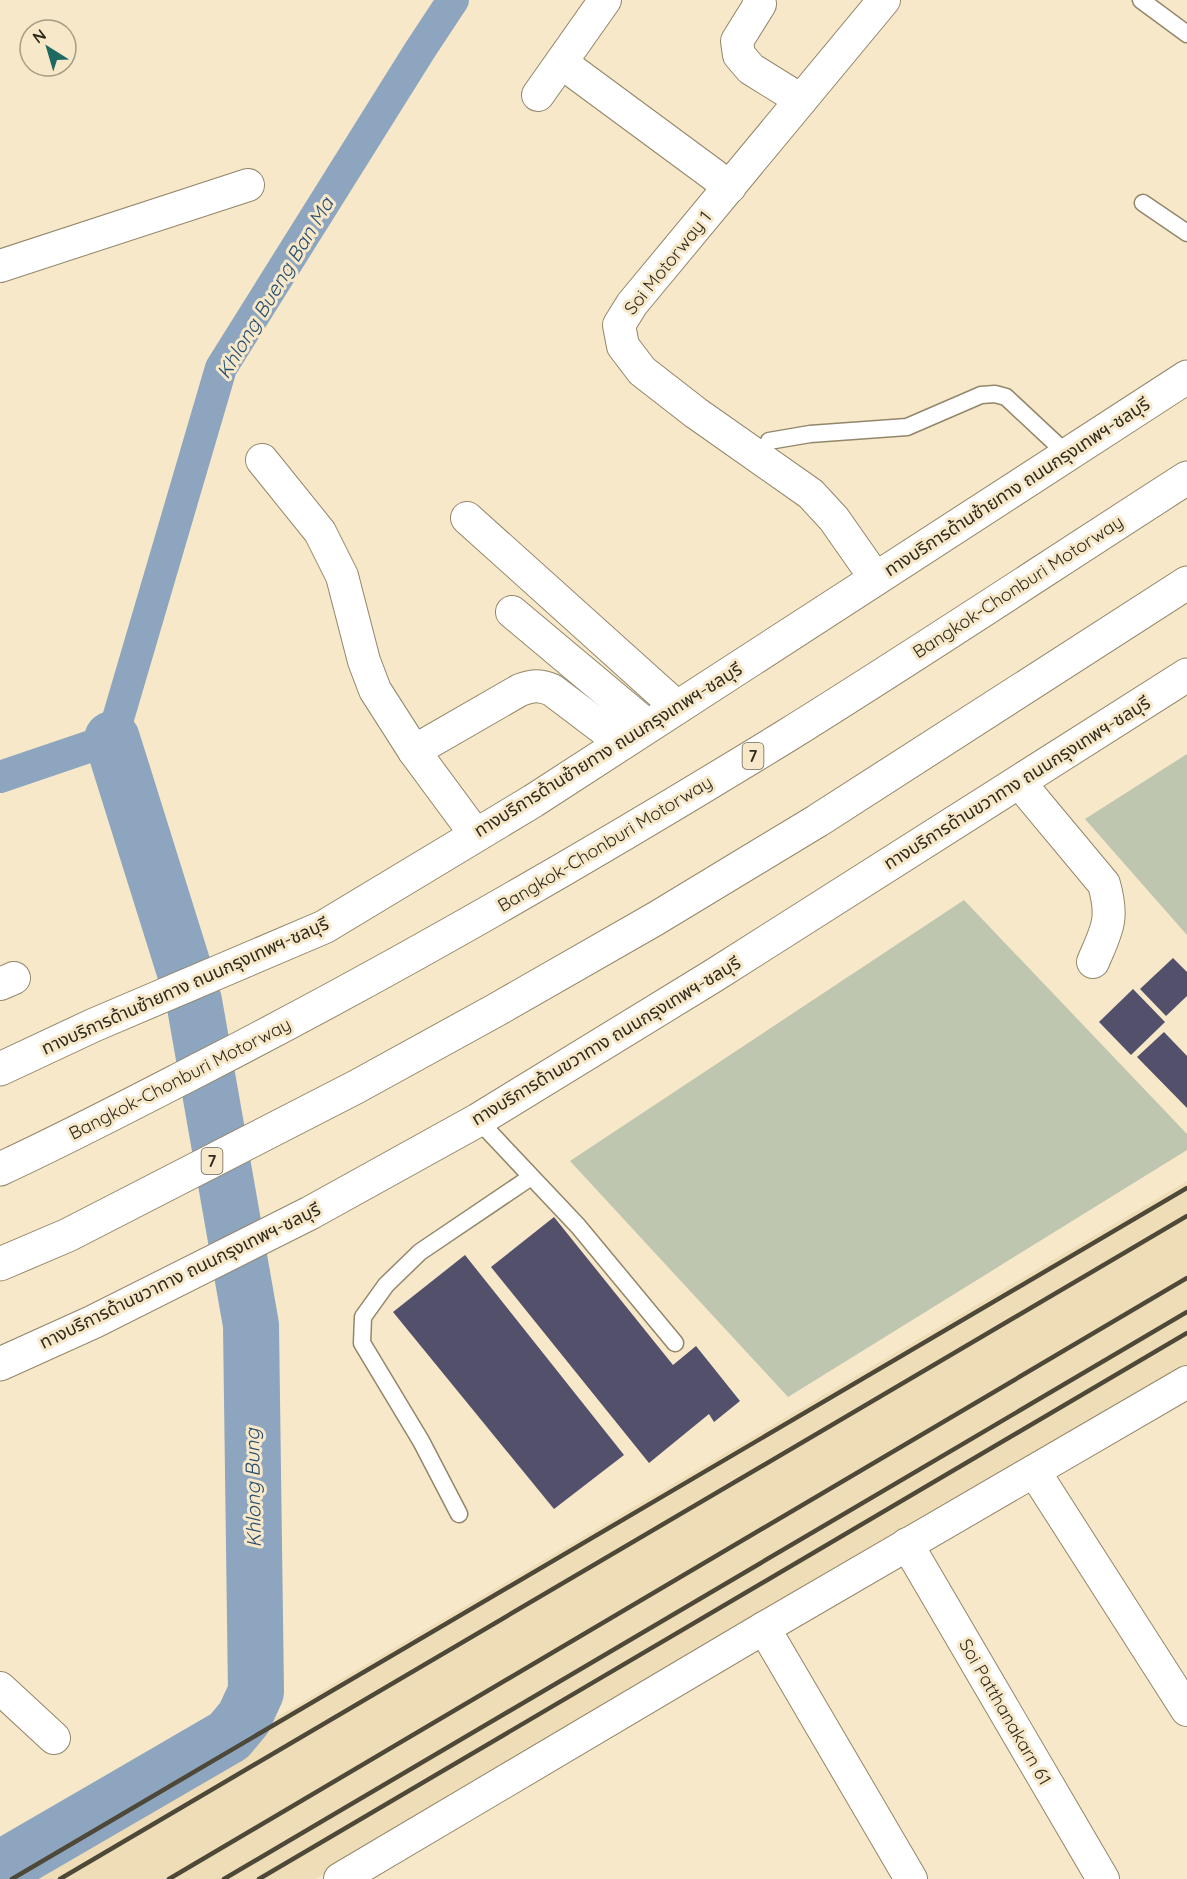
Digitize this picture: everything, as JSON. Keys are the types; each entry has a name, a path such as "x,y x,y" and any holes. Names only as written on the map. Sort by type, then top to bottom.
{"main road":[{"name":"ทางบริการด้านซ้ายทาง ถนนกรุงเทพฯ-ชลบุรี","path":"0,1069 94,1025 324,927 533,801 1187,377"},
{"name":"Bangkok-Chonburi Motorway","path":"0,1168 60,1141 308,1014 485,915 778,741 1187,478"},
{"name":"7","path":"0,1264 68,1235 356,1087 655,919 806,827 1187,583"},
{"name":"ทางบริการด้านขวาทาง ถนนกรุงเทพฯ-ชลบุรี","path":"0,1364 93,1322 309,1213 478,1120 713,976 1187,675"}],"street":[{"path":"538,95 605,0"},
{"path":"759,0 760,4 736,41 739,55 752,69 801,100"},
{"name":"Soi Motorway 1","path":"876,579 834,519 811,494 696,413 642,371 623,346 619,325 632,304 884,0"},
{"path":"562,63 730,187"},
{"path":"0,266 248,185"},
{"path":"262,460 320,532 342,576 364,661 375,690 414,751 476,834"},
{"path":"467,518 677,707"},
{"path":"512,612 635,734"},
{"path":"414,751 532,685 552,690 635,734"},
{"path":"1019,782 1104,884 1110,904 1108,927 1094,962"},
{"path":"340,1879 907,1544 1187,1382"},
{"path":"1034,1471 1186,1707"},
{"name":"Soi Patthanakarn 61","path":"907,1544 1103,1879"},
{"path":"764,1628 903,1876"},
{"path":"0,1688 54,1738"}],"lane":[{"path":"1141,0 1187,34"},
{"path":"1143,202 1187,233"},
{"path":"769,441 810,434 907,427 981,395 995,393 1006,397 1067,454"},
{"path":"478,1120 578,1226 675,1343"},
{"path":"459,1514 421,1441 362,1343 363,1317 386,1285 420,1252 531,1177"}],"shaded area":[{"path":"1187,1181 1187,1378 315,1879 2,1879"}],"green space":[{"path":"1187,754 1187,935 1085,819"},
{"path":"964,900 1187,1134 1187,1150 788,1397 570,1161"}],"building":[{"path":"1173,958 1187,972 1187,996 1166,1016 1140,989"},
{"path":"1133,989 1165,1022 1131,1055 1099,1022"},
{"path":"1164,1032 1187,1056 1187,1108 1137,1057"},
{"path":"554,1217 673,1365 696,1346 740,1401 714,1422 709,1414 649,1463 491,1267"},
{"path":"465,1255 624,1455 554,1509 393,1312"}],"waterway":[{"name":"Khlong Bueng Ban Ma","path":"0,777 112,739 221,368 453,0"},
{"name":"Khlong Bung","path":"0,1869 229,1736 244,1718 256,1692 251,1325 194,1001 112,739"}],"railway":[{"path":"12,1879 1187,1188"},
{"path":"60,1879 1187,1216"},
{"path":"169,1879 1187,1278"},
{"path":"224,1879 1187,1312"},
{"path":"259,1879 1187,1333"}]}
